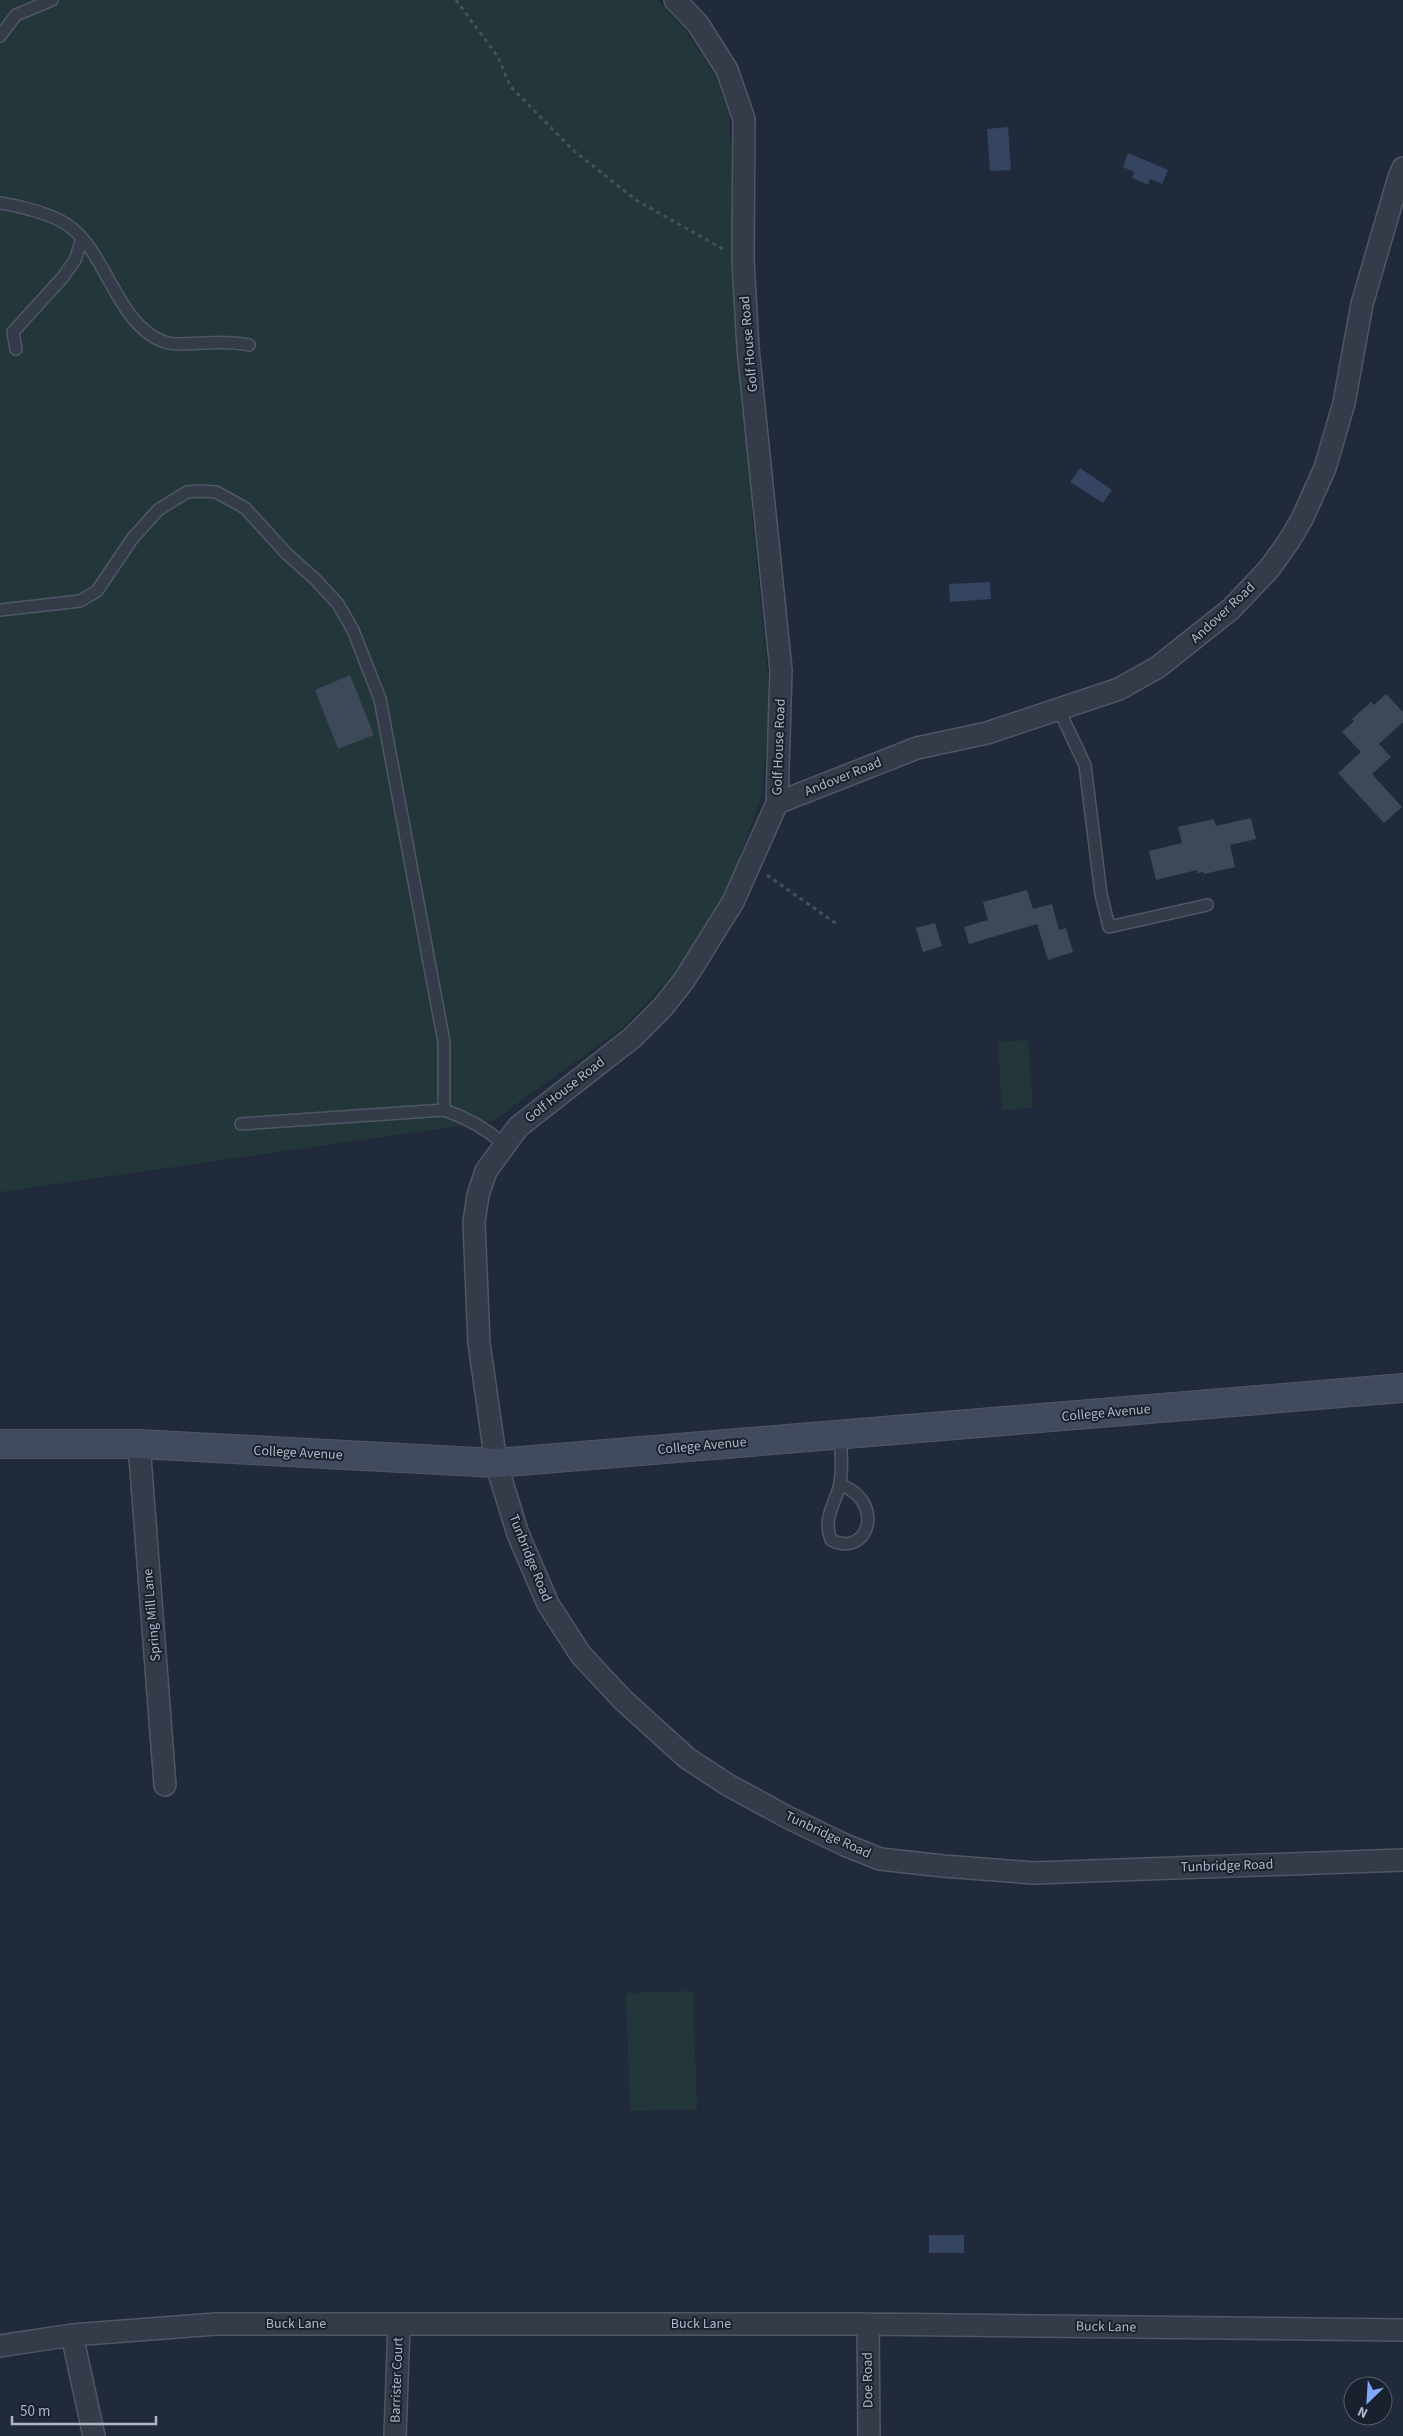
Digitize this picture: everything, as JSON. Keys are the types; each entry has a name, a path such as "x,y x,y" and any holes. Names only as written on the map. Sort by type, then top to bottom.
{"main road":[{"name":"College Avenue","path":"0,1444 139,1444 496,1463 1403,1388"}],"street":[{"name":"Golf House Road","path":"496,1463 479,1343 474,1238 478,1195 486,1171 518,1127 632,1038 663,1007 686,979 711,941 733,902 752,865 778,803 781,670 748,348 743,254 744,119 727,70 698,24 676,0"},
{"name":"Andover Road","path":"778,803 917,748 949,739 987,733 1119,689 1158,667 1184,648 1231,609 1251,589 1288,541 1313,495 1335,440 1362,304 1403,168"},
{"name":"Spring Mill Lane","path":"139,1444 166,1785"},
{"name":"Tunbridge Road","path":"496,1463 518,1534 548,1604 592,1668 623,1700 688,1758 728,1785 845,1846 880,1859 1034,1873 1403,1860"},
{"name":"Buck Lane","path":"0,2346 72,2335 216,2324 868,2324 1403,2330"},
{"name":"Doe Road","path":"868,2324 869,2436"},
{"name":"Barrister Court","path":"395,2436 399,2325"},
{"path":"72,2335 94,2436"}],"lane":[{"path":"0,36 16,15 52,0"},
{"path":"0,203 16,205 69,225 92,250 106,278 131,315 151,335 166,343 234,342 249,344"},
{"path":"16,349 13,332 71,265 82,239"},
{"path":"0,610 80,601 97,591 132,539 158,510 187,492 201,490 216,492 245,508 286,554 315,579 338,604 353,630 380,699 444,1042 444,1110"},
{"path":"1059,710 1085,765 1101,894 1109,927 1207,906"},
{"path":"241,1124 444,1110 472,1121 486,1129 504,1144"},
{"path":"840,1434 840,1484 830,1511 827,1529 831,1540 841,1545 856,1542 867,1529 868,1514 860,1498 840,1484"}],"path":[{"path":"456,0 498,57 510,86 573,150 636,200 734,255 743,254"},
{"path":"752,865 838,925"}],"green space":[{"path":"0,0 657,0 686,31 715,76 729,114 752,515 768,679 769,710 762,795 724,900 677,970 625,1026 493,1121 0,1192"},
{"path":"1028,1040 1033,1108 1002,1110 998,1042"},
{"path":"693,1991 697,2109 630,2111 626,1993"}],"water":[{"path":"1008,127 1011,170 990,171 987,129"},
{"path":"1128,153 1168,170 1162,184 1150,179 1148,185 1132,178 1134,172 1123,167"},
{"path":"1080,468 1112,490 1103,503 1070,482"},
{"path":"990,582 991,599 950,602 949,584"},
{"path":"929,2235 964,2235 964,2253 929,2253"}],"building":[{"path":"350,675 374,735 338,749 315,690"},
{"path":"1386,694 1403,712 1403,722 1379,744 1391,757 1372,774 1402,807 1384,823 1338,773 1361,752 1342,732 1354,721 1352,719 1371,702 1374,705"},
{"path":"1251,818 1256,839 1230,845 1235,867 1204,874 1203,872 1197,873 1197,870 1156,880 1149,851 1182,843 1178,827 1214,819 1216,826"},
{"path":"1027,890 1033,909 1052,904 1059,930 1066,928 1073,952 1048,960 1037,924 969,944 964,927 988,920 983,902"},
{"path":"935,923 942,946 923,952 916,928"}]}
